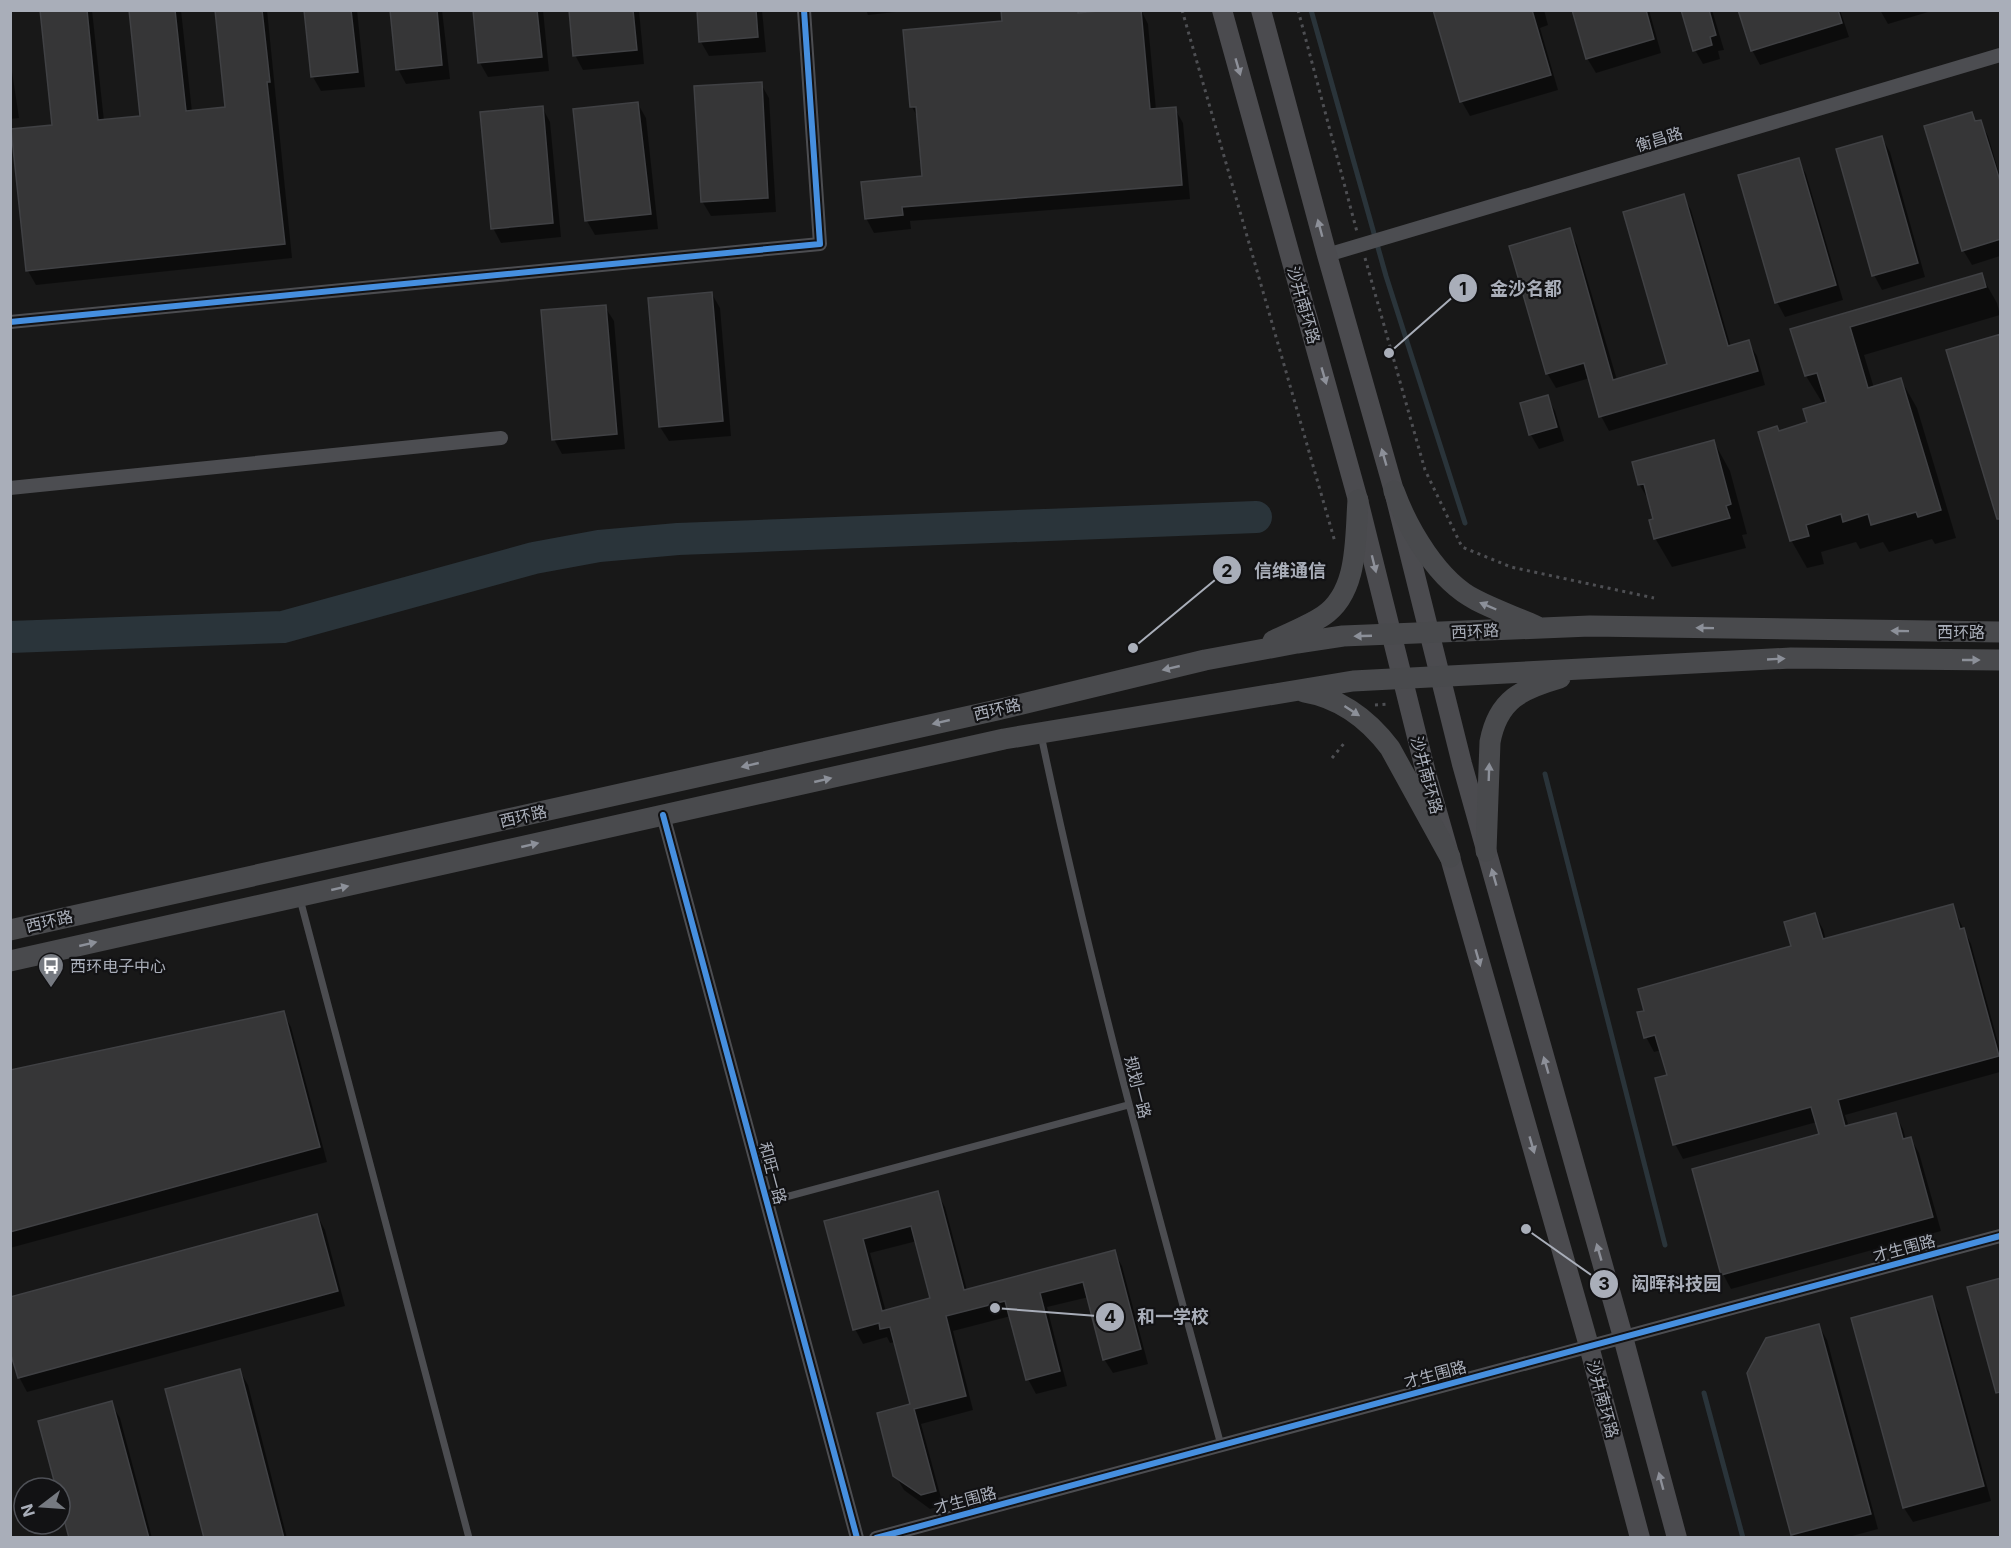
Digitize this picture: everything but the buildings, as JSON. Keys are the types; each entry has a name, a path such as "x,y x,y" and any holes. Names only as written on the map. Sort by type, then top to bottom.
{"main road":[{"name":"沙井南环路","path":"1222,10 1358,500 1426,773 1589,1346 1640,1538"},
{"path":"1261,10 1394,491 1462,765 1623,1337 1677,1538"},
{"path":"1394,491 1410,529 1446,576 1474,600 1542,628"},
{"path":"1251,651 1323,616 1336,604 1351,574 1358,500"},
{"name":"西环路","path":"10,930 997,710 1251,651 1343,636 1590,626 2001,632"},
{"name":"西环路","path":"10,961 992,742 1353,681 1791,658 2001,660"},
{"path":"1486,851 1490,742 1493,727 1500,713 1521,691 1592,668"},
{"path":"1297,691 1341,704 1368,722 1380,734 1450,857"}],"street":[{"path":"10,322 820,244 804,10"},
{"name":"衡昌路","path":"1327,255 2001,55"},
{"path":"10,488 501,438"},
{"name":"和旺一路","path":"663,815 857,1538"},
{"name":"才生围路","path":"876,1538 2001,1236"}],"lane":[{"name":"规划一路","path":"1041,734 1058,815 1128,1105 1221,1445"},
{"path":"299,897 469,1538"},
{"path":"767,1202 1128,1105"}],"path":[{"path":"1182,10 1336,550"},
{"path":"1425,470 1462,547 1511,567 1654,598"},
{"path":"1374,705 1397,704"},
{"path":"1332,758 1346,741"}],"waterway":[{"path":"1311,10 1386,276 1465,523"},
{"path":"10,637 283,627 534,558 599,546 678,539 1256,517"},
{"path":"1545,774 1665,1245"},
{"path":"1704,1393 1743,1538"}],"cycle path":[{"path":"10,322 820,244 804,10"},
{"path":"663,815 857,1538"},
{"path":"876,1538 2000,1236"}],"place":[{"name":"金沙名都","path":"1389,353"},
{"name":"信维通信","path":"1133,648"},
{"name":"西环电子中心","path":"51,989"},
{"name":"闳晖科技园","path":"1526,1229"},
{"name":"和一学校","path":"995,1308"}]}
